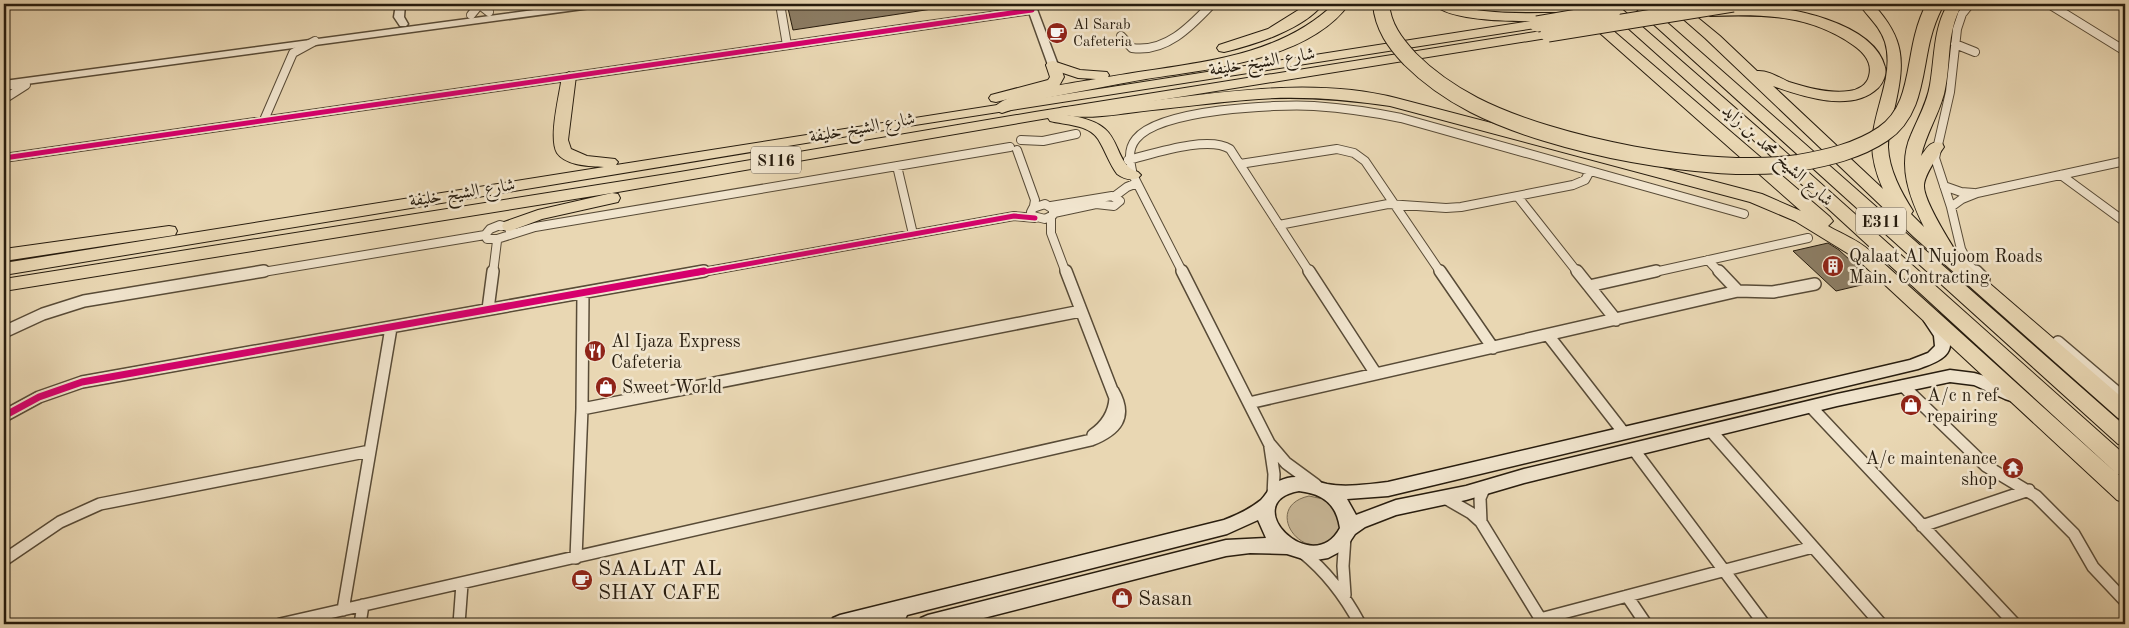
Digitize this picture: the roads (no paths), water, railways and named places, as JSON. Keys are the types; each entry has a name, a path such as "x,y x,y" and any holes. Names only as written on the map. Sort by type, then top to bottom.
{"highway":[{"path":"915,121 967,104 1047,86 1056,80 1054,65 1078,74 1101,75 1236,45 1278,30 1294,21 1316,4"},
{"path":"1138,76 1155,69 1269,40 1301,24 1323,4"},
{"path":"1002,108 1030,97 1234,59 1282,45 1316,27 1342,4"},
{"path":"1381,4 1388,31 1404,54 1442,87 1482,110 1548,133 1618,150 1690,161 1744,164 1796,162 1842,154 1865,145 1892,127 1904,113 1911,98 1928,19 1935,4"},
{"path":"1441,4 1462,12 1481,16 1534,21 1575,11 1660,4"},
{"name":"شارع الشيخ محمد بن زايد","path":"1608,4 1766,143 2125,468"},
{"name":"شارع الشيخ محمد بن زايد","path":"1638,4 2125,438"},
{"path":"1673,4 1760,74 1786,87 1816,94 1845,95 1866,90 1874,83 1878,76 1874,58 1856,40 1843,32 1812,19 1796,14 1739,7 1688,11"},
{"path":"1866,4 1878,17 1889,35 1895,53 1895,70 1881,128 1880,154 1883,168 1897,199 1920,233"},
{"path":"1955,4 1945,24 1936,96 1914,150 1913,161 1916,184 1927,216 1956,266"},
{"path":"1575,11 1864,255 2125,494"},
{"name":"شارع الشيخ خليفة","path":"4,285 680,177 1035,116 1688,11"},
{"name":"شارع الشيخ خليفة","path":"4,269 1534,21"},
{"path":"1661,24 1731,70 1817,137"},
{"path":"1706,31 1956,266 2117,396 2125,412"},
{"path":"569,76 561,140 564,150 569,155 576,159 595,162 649,158 670,161"},
{"path":"1066,111 1098,112 1247,95 1293,92 1340,94 1391,101 1756,198 1806,220 1864,255"},
{"path":"1035,116 1072,121 1094,129 1104,137 1123,174 1135,179"},
{"path":"1916,184 1924,164 1936,147"},
{"path":"509,231 538,215 653,189 680,177"},
{"path":"4,255 104,239 282,218 438,194 459,194"},
{"path":"4,297 112,275 156,260"}],"main road":[{"path":"840,624 894,617 1227,527 1249,517 1279,490 1294,484 1358,492 1388,488 1873,375 1930,359 1941,353 1943,348 1942,336 1923,308"},
{"path":"1837,400 1845,393 1877,383 1878,379 1873,375"},
{"path":"928,624 1226,548 1250,545 1317,553 1332,549 1347,533 1370,517 1393,508 1484,489 1524,476 1837,400 1950,376 1984,381 2001,389 2034,410"},
{"path":"1325,489 1343,504 1347,512 1347,533"},
{"path":"1270,500 1267,519 1269,527 1280,541 1294,549"}],"street":[{"path":"400,4 401,20"},
{"path":"4,84 284,45 390,25 401,20 471,15 556,4"},
{"path":"4,78 598,4"},
{"path":"780,4 788,45"},
{"path":"1121,36 1127,46 1133,49 1167,43 1180,35 1212,4"},
{"path":"1970,4 1959,21 1948,104 1936,147 1935,158 1965,259 1981,277 2117,396"},
{"path":"2049,4 2125,51"},
{"path":"471,15 480,5 489,12"},
{"path":"4,158 788,45 1031,7 1054,65"},
{"path":"264,120 293,54 316,39"},
{"path":"1955,55 1975,52 1956,44"},
{"path":"284,45 286,50 293,54"},
{"path":"4,84 26,85 4,99"},
{"path":"1325,489 1286,463 1269,443 1135,179 1128,160 1129,152 1136,138 1150,127 1168,119 1263,106 1311,106 1361,110 1411,120 1744,214"},
{"path":"488,309 497,241 509,231 1018,146 1076,134"},
{"path":"1128,160 1211,142 1222,144 1230,149 1376,374"},
{"path":"1018,146 1036,201 1031,212 1051,233"},
{"path":"1240,164 1332,149 1345,150 1361,157 1493,348"},
{"path":"1951,207 1962,199 1978,194 2125,161"},
{"path":"897,166 913,234"},
{"path":"1279,225 1394,203 1454,208 1518,197 1578,184 1585,180 1590,171"},
{"path":"2060,175 2125,222"},
{"path":"1014,216 1044,219 1052,212 1092,205 1114,206 1120,201 1115,196 1128,187 1135,179"},
{"path":"1944,186 1961,192 1978,194"},
{"path":"1518,197 1616,320"},
{"path":"4,416 50,392 82,382 1014,216 1045,204 1052,212 1051,233 1081,311 1118,398 1120,412 1115,426 1100,437 280,624"},
{"path":"4,332 43,314 84,301 485,235 489,229 498,225 509,231"},
{"path":"485,235 487,239 497,241"},
{"path":"1589,286 1808,238"},
{"path":"1708,260 1738,291"},
{"path":"1249,403 1738,291 1773,292 1815,284"},
{"path":"576,558 582,409 583,293"},
{"path":"582,409 1081,311"},
{"path":"342,610 391,328"},
{"path":"1548,335 1624,433"},
{"path":"1903,386 1986,466 2029,490 2074,534 2096,571 2125,600"},
{"path":"1810,408 2015,624"},
{"path":"1711,432 1881,624"},
{"path":"1269,443 1274,474 1270,500"},
{"path":"1634,450 1764,624"},
{"path":"4,560 48,530 87,509 114,500 370,451"},
{"path":"1481,522 1480,498 1484,489"},
{"path":"1922,526 2029,490"},
{"path":"1445,498 1471,513 1481,522 1542,622 1627,596 1813,547"},
{"path":"1345,596 1343,566 1347,533"},
{"path":"1294,549 1320,567 1345,596 1360,624"},
{"path":"459,624 462,584"},
{"path":"1627,596 1646,624"},
{"path":"360,624 363,605"}],"place":[{"name":"Al Sarab Cafeteria","path":"1057,33"},
{"name":"Qalaat Al Nujoom Roads Main. Contracting","path":"1833,266"},
{"name":"Al Ijaza Express Cafeteria","path":"595,351"},
{"name":"Sweet World","path":"606,387"},
{"name":"A/c n ref repairing","path":"1911,405"},
{"name":"A/c maintenance shop","path":"2013,468"},
{"name":"SAALAT AL SHAY CAFE","path":"582,580"},
{"name":"Sasan","path":"1122,598"}]}
